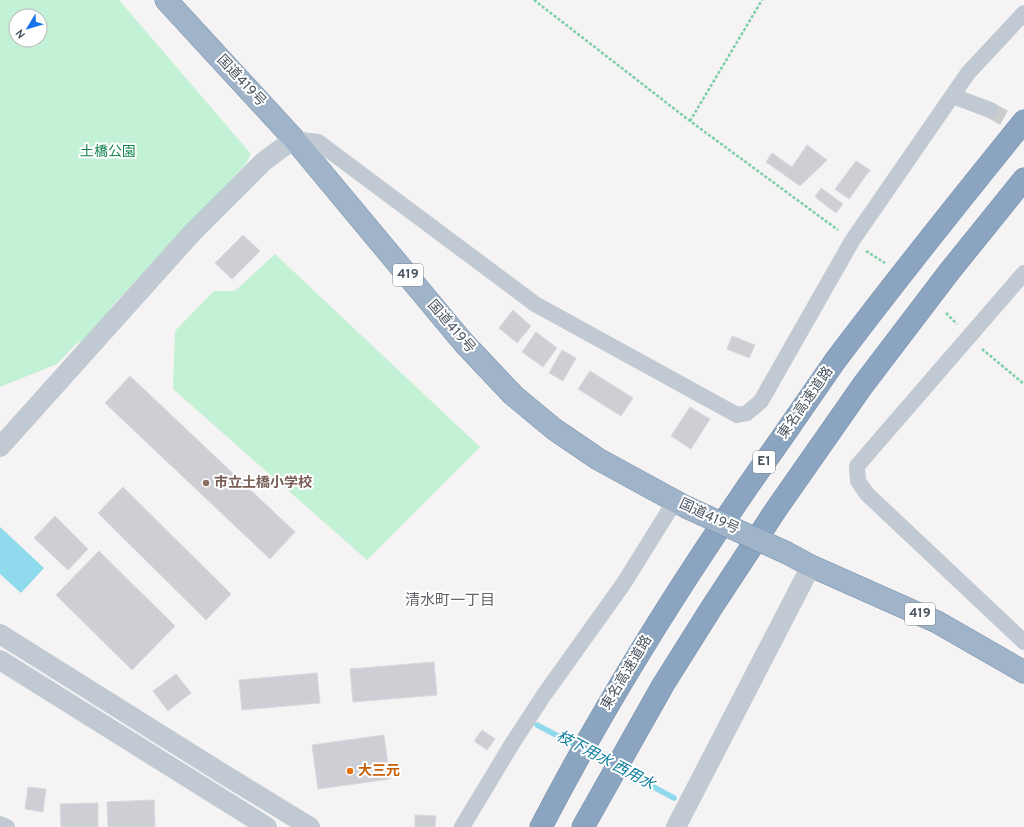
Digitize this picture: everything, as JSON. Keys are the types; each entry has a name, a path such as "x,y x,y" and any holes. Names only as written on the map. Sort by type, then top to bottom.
{"highway":[{"name":"国道419号","path":"166,0 294,139 463,342 513,395 554,429 598,459 681,504 787,553 811,566"},
{"name":"東名高速道路","path":"541,827 571,768 632,664 680,586 746,488 834,363 920,250 1024,121"},
{"path":"583,827 663,684 777,508 863,385 949,272 1024,179"},
{"name":"419","path":"811,566 937,622 1024,672"}],"street":[{"path":"0,447 193,232 264,162 294,139 318,142 535,304 737,415 747,413 761,401 852,241 968,73 1024,13"},
{"path":"953,96 990,110"},
{"path":"1024,273 857,466 858,481 867,494 1024,642"},
{"path":"462,827 528,720 681,504"},
{"path":"676,827 811,566"},
{"path":"0,634 310,827"},
{"path":"0,660 267,827"},
{"path":"0,824 7,827"}],"path":[{"path":"534,0 690,121 852,241 885,263"},
{"path":"690,121 762,0"},
{"path":"946,313 968,337 1024,384"}],"green space":[{"name":"土橋公園","path":"0,0 119,0 251,154 245,165 112,306 102,332 76,344 57,364 0,387"},
{"path":"275,254 480,447 367,560 173,389 175,331 214,291 235,291"}],"water":[{"path":"0,527 44,568 21,593 0,574"}],"building":[{"path":"807,145 827,160 800,186 766,162 772,153 792,167"},
{"path":"856,161 870,170 849,199 835,189"},
{"path":"821,188 843,204 836,213 815,197"},
{"path":"243,235 260,251 232,279 215,263"},
{"path":"513,310 531,326 517,343 499,328"},
{"path":"536,332 557,348 543,367 522,352"},
{"path":"732,336 755,345 749,358 727,349"},
{"path":"562,350 576,358 563,381 549,373"},
{"path":"590,371 633,398 621,416 578,389"},
{"path":"130,376 295,532 270,559 105,403"},
{"path":"690,407 710,419 691,449 671,436"},
{"path":"123,487 231,594 206,620 98,513"},
{"path":"55,516 88,549 68,570 34,538"},
{"path":"99,551 175,626 132,670 56,595"},
{"path":"434,662 437,695 353,702 350,669"},
{"path":"317,673 320,703 242,710 239,680"},
{"path":"176,674 191,693 168,711 153,691"},
{"path":"482,730 495,739 487,750 474,741"},
{"path":"384,735 390,779 318,789 312,745"},
{"path":"28,787 46,789 43,812 25,809"},
{"path":"154,800 155,827 108,827 107,802"},
{"path":"98,803 98,827 61,827 60,804"},
{"path":"415,815 436,816 435,827 415,827"}],"waterway":[{"name":"枝下用水 西用水","path":"537,725 579,747"},
{"name":"枝下用水 西用水","path":"586,751 612,765"},
{"name":"枝下用水 西用水","path":"620,769 674,798"}],"tunnel":[{"path":"990,110 1024,129"}],"place":[{"name":"市立土橋小学校","path":"206,483"},
{"name":"大三元","path":"350,771"}],"district":[{"name":"清水町一丁目","path":"450,601"}]}
